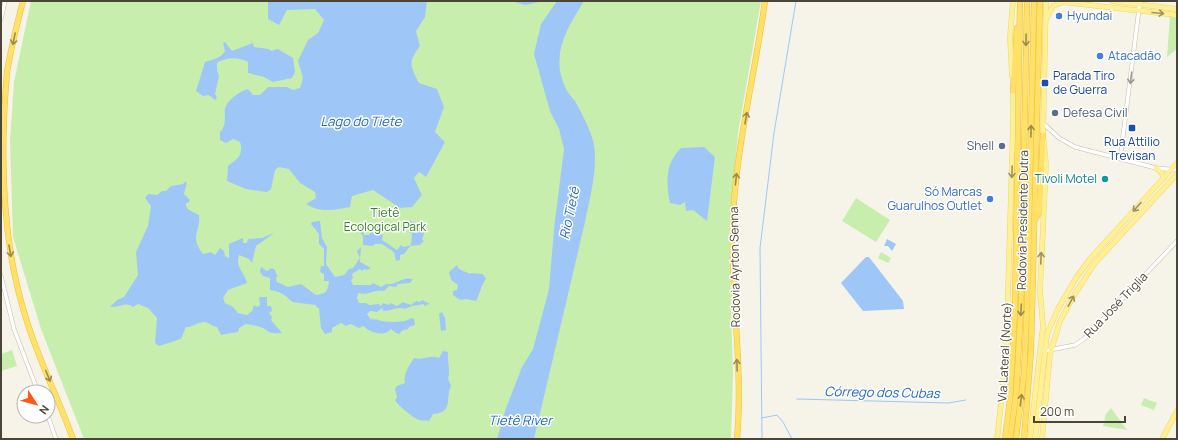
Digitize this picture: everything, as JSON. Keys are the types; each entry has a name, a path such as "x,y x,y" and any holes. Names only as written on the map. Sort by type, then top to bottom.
{"highway":[{"path":"23,1 7,72 3,110 1,152 8,238 17,288 25,316 73,439"},
{"name":"Rodovia Ayrton Senna","path":"737,439 739,404 733,247 734,202 739,157 765,1"},
{"path":"1013,91 1021,1"},
{"name":"Rodovia Presidente Dutra","path":"1005,439 1010,399 1015,307 1021,1"},
{"name":"Rodovia Presidente Dutra","path":"1010,439 1016,396 1021,307 1027,1"},
{"name":"Rodovia Presidente Dutra","path":"1016,439 1024,373 1027,307 1034,1"},
{"name":"Rodovia Presidente Dutra","path":"1024,439 1032,351 1040,1"},
{"path":"1035,220 1039,213 1043,136"}],"main road":[{"path":"1030,439 1043,321 1040,291 1046,164 1043,136 1046,1"},
{"path":"1112,1 1139,3 1177,9"},
{"name":"Via Lateral (Norte)","path":"998,439 1006,359 1013,91 1010,37 1013,3"},
{"path":"1045,21 1051,8 1059,3 1092,3 1138,11 1177,15"},
{"path":"1035,439 1044,351 1047,334 1052,322 1076,278 1090,259 1177,163"},
{"path":"1156,168 1161,172 1164,178"},
{"path":"1042,439 1050,349 1060,321 1085,276 1095,263 1177,174"},
{"path":"1162,439 1177,411"}],"street":[{"path":"1,19 5,1"},
{"path":"1123,160 1121,152 1139,3"},
{"path":"1044,124 1059,138 1074,147 1156,168 1177,170"},
{"path":"1115,158 1121,152"},
{"name":"Rua José Triglia","path":"1044,351 1075,344 1084,339 1177,242"},
{"path":"1,276 14,329 35,384"},
{"path":"51,424 56,439"}],"green space":[{"name":"Tietê Ecological Park","path":"31,1 761,1 738,133 729,232 733,375 731,439 84,439 41,329 13,237 10,141 14,82"},
{"path":"1170,16 1177,18 1177,49 1167,57"},
{"path":"856,198 890,220 876,242 842,221"},
{"path":"881,252 891,258 888,263 878,258"},
{"path":"12,350 17,366 1,371 1,354"},
{"path":"1144,398 1157,403 1154,410 1141,405"},
{"path":"1111,408 1127,430 1103,426 1106,414"}],"water":[{"name":"Lago do Tiete","path":"427,1 425,17 416,31 420,46 412,60 412,68 419,83 437,89 444,107 435,132 445,142 426,177 419,172 414,178 422,195 412,207 400,208 373,190 352,196 350,207 333,210 317,209 306,204 316,198 315,192 300,183 289,169 279,167 275,170 271,189 267,192 246,189 227,181 228,166 237,159 241,150 240,142 233,139 226,143 220,140 220,132 224,124 225,109 228,102 234,96 248,89 253,95 260,95 268,87 287,87 293,90 300,88 303,78 298,61 308,40 318,33 324,20 315,9 287,10 279,25 268,19 268,2"},
{"path":"511,1 544,1 525,5"},
{"name":"Tietê River","path":"557,1 584,1 571,22 562,43 560,65 561,77 566,89 575,101 592,137 595,168 592,191 534,439 497,439 506,408 522,367 533,349 549,289 554,229 564,149 559,129 550,111 534,54 541,24"},
{"path":"225,42 232,51 253,43 254,47 269,49 271,51 278,49 293,58 295,72 292,78 273,82 264,77 248,73 248,62 240,59 225,60 217,63 219,76 215,94 217,98 215,100 209,95 203,96 196,91 205,62 223,54 225,51 223,43"},
{"path":"704,147 715,157 707,221 693,210 686,211 685,202 680,205 670,203 668,187 669,167 672,160 681,148"},
{"path":"187,182 184,194 190,200 186,203 186,206 199,215 196,238 199,248 203,254 211,252 215,255 220,248 224,251 225,256 229,258 229,244 243,238 243,243 247,243 248,239 262,238 274,233 256,246 252,263 249,259 239,255 238,263 247,283 228,290 223,298 225,303 233,307 238,313 247,315 252,311 254,305 258,307 260,305 259,297 267,297 267,306 271,306 272,311 269,313 272,317 271,320 282,333 272,333 263,328 246,324 239,328 238,332 221,335 217,327 203,322 186,327 181,339 159,346 155,343 157,318 148,308 138,304 133,307 130,305 125,305 110,307 117,300 124,297 138,275 136,252 148,226 151,206 145,198 148,194 157,195 162,191 166,191 171,186 183,184"},
{"path":"320,221 322,238 327,247 326,264 335,277 344,275 349,269 353,268 360,258 357,251 361,247 360,262 371,268 367,270 364,269 362,271 360,269 352,274 353,278 351,280 353,285 371,285 373,283 381,287 386,284 392,284 409,278 413,279 410,283 398,284 396,287 389,286 384,291 364,294 358,293 357,298 359,303 366,303 369,305 379,304 381,306 383,303 389,305 390,303 397,306 403,302 411,305 416,301 420,302 422,300 430,304 426,305 425,307 424,304 405,309 399,308 386,311 383,311 382,308 377,312 370,311 367,314 371,320 373,318 374,320 376,319 389,322 400,322 411,318 414,319 415,325 401,331 400,334 391,329 385,333 377,333 369,331 364,326 359,328 351,324 346,326 341,323 332,328 332,332 325,334 321,328 319,309 315,305 292,302 282,294 270,290 270,278 263,276 260,272 261,267 267,271 272,268 275,270 276,274 278,275 276,278 277,282 288,287 301,284 316,295 322,294 326,291 329,281 324,281 324,274 320,272 321,266 324,266 324,249 319,244 319,234 311,224 312,222"},
{"path":"410,221 422,225 422,232 424,233 422,240 424,241 420,245 410,246 404,254 400,255 400,260 396,261 394,252 382,244 375,244 373,246 363,245 363,236 357,228 362,226 364,235 369,235 371,232 380,234 383,236 382,240 397,250 401,245 404,247 411,245 412,234 408,231 408,224"},
{"path":"887,239 896,244 892,251 888,246 884,246"},
{"path":"866,257 869,257 903,301 904,309 863,311 841,283"},
{"path":"457,265 459,269 470,274 483,274 486,279 476,301 466,299 460,300 453,295 453,291 457,290 458,285 451,280 449,272"},
{"path":"442,312 445,318 446,330 441,331 439,314"},
{"path":"443,351 448,352 448,379 451,386 448,404 444,411 433,414 429,421 419,420 406,412 396,402 395,400 397,397 395,389 397,386 405,383 408,367 414,358 439,358"}],"waterway":[{"path":"762,439 760,248 774,133 796,1"},
{"name":"Córrego dos Cubas","path":"797,399 948,403 966,400"},
{"path":"762,418 777,415 783,422 792,439"}],"place":[{"name":"Hyundai","path":"1059,16"},
{"name":"Atacadão","path":"1100,56"},
{"name":"Parada Tiro de Guerra","path":"1045,83"},
{"name":"Defesa Civil","path":"1055,113"},
{"name":"Rua Attilio Trevisan","path":"1132,128"},
{"name":"Shell","path":"1002,146"},
{"name":"Tivoli Motel","path":"1105,179"},
{"name":"Só Marcas Guarulhos Outlet","path":"990,199"}],"water label":[{"name":"Rio Tietê","path":"569,213"}]}
